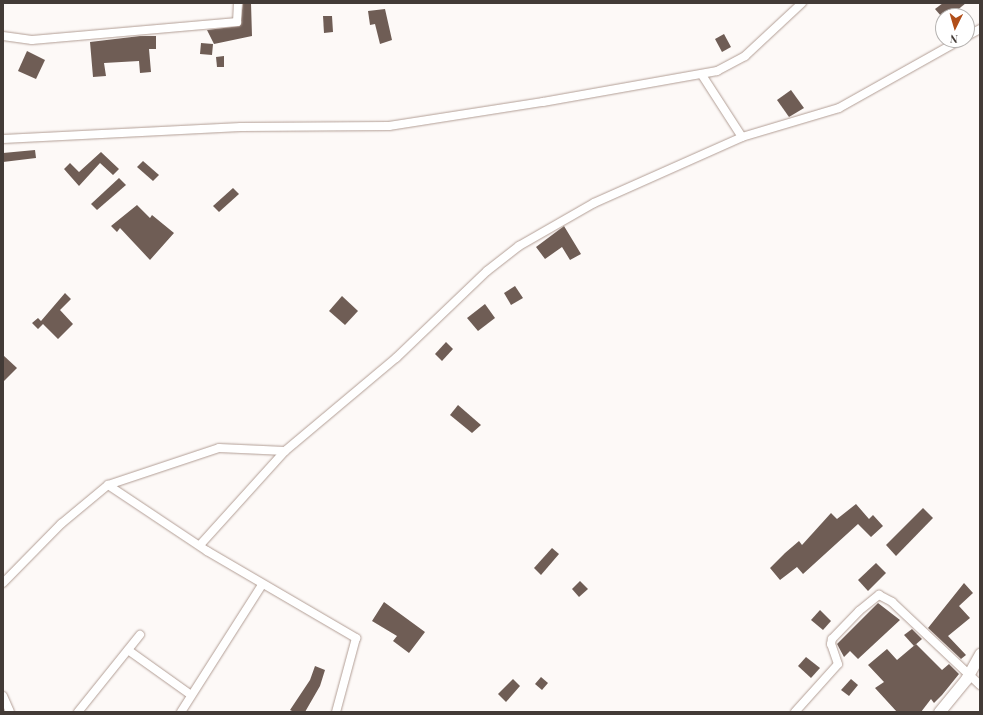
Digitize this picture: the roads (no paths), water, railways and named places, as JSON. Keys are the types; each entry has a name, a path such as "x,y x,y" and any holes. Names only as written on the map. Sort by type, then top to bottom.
{"street":[{"path":"3,36 32,40 237,22 238,3"},
{"path":"3,139 241,127 389,126 702,75 731,65 745,56 802,3"},
{"path":"200,545 285,451 396,358 487,271 518,246 594,203 742,137 838,108 946,48"},
{"path":"702,75 742,137"},
{"path":"3,584 61,524 108,485 219,448 285,451"},
{"path":"108,485 262,585 356,638 336,712"},
{"path":"181,712 262,585"},
{"path":"795,712 838,664 831,644 832,639 863,607 879,595 892,602 980,685"},
{"path":"78,712 140,635"},
{"path":"128,650 191,695"},
{"path":"939,712 968,674 980,654"},
{"path":"3,696 10,712"}]}
